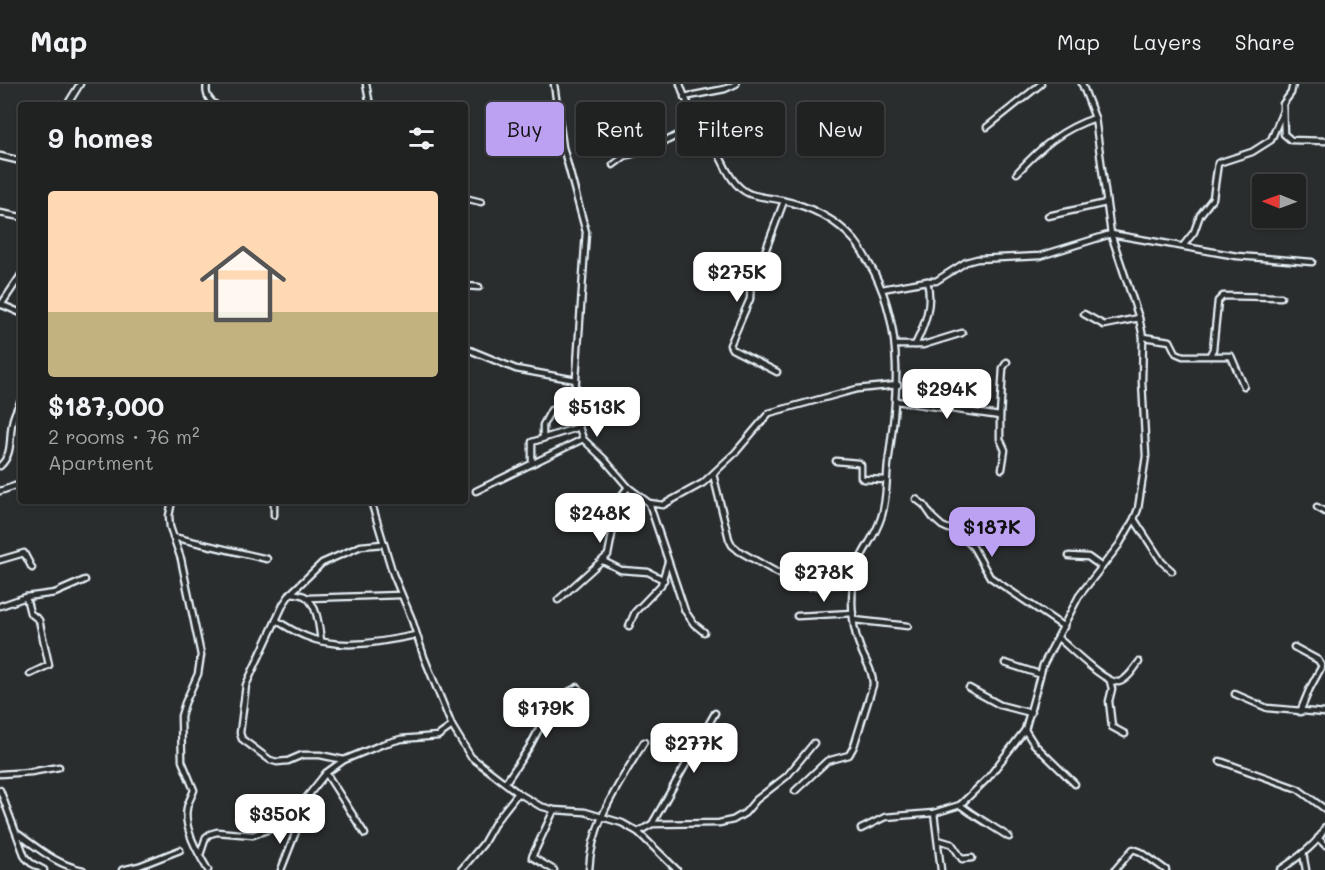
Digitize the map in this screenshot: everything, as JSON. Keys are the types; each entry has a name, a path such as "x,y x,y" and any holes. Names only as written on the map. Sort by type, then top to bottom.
{"street":[{"path":"69,102 80,84"},
{"path":"207,84 207,95 211,102"},
{"path":"366,84 369,102"},
{"path":"554,84 563,147 586,232 576,380 579,427 583,439 604,459 628,488 649,503 658,506 672,501 703,483 713,474 735,453 769,413 857,389 898,385"},
{"path":"680,84 687,102"},
{"path":"684,97 725,89 736,84"},
{"path":"987,127 1041,84"},
{"path":"861,830 885,817 934,813 960,804 988,778 1025,730 1039,674 1079,596 1102,567 1134,519 1140,498 1146,456 1142,381 1143,337 1139,318 1111,234 1095,118 1082,84"},
{"path":"1293,84 1291,93 1284,100 1284,134 1287,138 1325,141"},
{"path":"1183,246 1194,232 1200,215 1213,198 1218,163 1252,152 1271,140 1283,111"},
{"path":"1017,172 1041,147 1081,123 1095,118"},
{"path":"613,165 625,156 651,149 677,135"},
{"path":"0,156 18,160"},
{"path":"720,156 731,177 741,189 749,194 784,201 825,215 844,230 863,253 882,289 896,345 898,385 881,518 858,560 853,583 853,613 859,645 873,676 870,695 855,746 847,757 827,761 795,791"},
{"path":"468,199 481,202"},
{"path":"777,372 732,350 730,345 750,299 751,279 763,257 784,201"},
{"path":"1048,216 1106,203"},
{"path":"0,213 18,216"},
{"path":"882,289 936,281 966,262 977,259 1040,256 1111,234 1237,256 1312,262"},
{"path":"18,280 1,305 18,313"},
{"path":"915,345 929,305 930,291 927,281"},
{"path":"468,286 479,287"},
{"path":"1210,355 1213,349 1218,301 1223,296 1281,297"},
{"path":"1084,314 1104,325 1139,318"},
{"path":"896,345 934,343 962,333"},
{"path":"1143,337 1170,340 1179,355 1231,356 1245,386"},
{"path":"468,349 516,369 576,380"},
{"path":"1002,469 1005,450 1000,439 1000,416 1003,368 1007,362"},
{"path":"896,401 1000,416"},
{"path":"543,438 543,425 551,410 576,406"},
{"path":"0,466 10,450 12,422 18,408"},
{"path":"532,462 531,444 579,427"},
{"path":"476,491 583,439"},
{"path":"836,461 861,465 863,479 886,480"},
{"path":"713,474 729,539 739,551 792,581 809,586 853,583"},
{"path":"0,491 18,485"},
{"path":"558,600 603,561 610,547 619,499 628,488"},
{"path":"916,499 942,526 960,534 973,547 990,577 1064,627"},
{"path":"649,503 684,611 704,632"},
{"path":"171,504 169,516 173,537 181,559 201,655 198,674 181,716 182,761 194,790 187,809 188,823 200,856 208,870"},
{"path":"274,504 274,516"},
{"path":"372,504 383,544 416,635 452,726 471,757 518,793 540,806 554,810 585,812 622,823 638,832 677,870"},
{"path":"1317,507 1325,512"},
{"path":"1134,519 1161,562 1172,571"},
{"path":"173,537 267,559"},
{"path":"344,760 320,755 302,755 278,762 270,760 242,739 240,733 246,685 291,592 331,558 361,546 383,544"},
{"path":"0,560 24,553 32,568"},
{"path":"1069,556 1088,556 1102,567"},
{"path":"629,626 634,612 661,585 669,560"},
{"path":"603,561 621,570 648,573 664,579"},
{"path":"0,606 26,597 55,593 85,580"},
{"path":"291,592 308,598 401,595"},
{"path":"26,597 30,613 39,620 49,660 48,667 30,674"},
{"path":"308,598 316,613 321,641"},
{"path":"797,616 853,613"},
{"path":"854,620 908,626"},
{"path":"276,621 306,637 321,641 370,644 416,635"},
{"path":"1058,638 1110,681 1118,682 1124,679 1139,662"},
{"path":"1294,647 1318,660 1324,666 1310,688 1300,712"},
{"path":"1005,663 1039,674"},
{"path":"1110,681 1112,688 1109,701 1112,727 1125,734"},
{"path":"506,782 530,746 551,705 561,696 578,687"},
{"path":"969,687 1000,705 1031,713"},
{"path":"1235,694 1267,708 1325,713"},
{"path":"652,824 715,712"},
{"path":"200,856 206,837 210,834 217,832 253,835 273,828 295,812 326,773 344,760 401,739 438,736 452,726"},
{"path":"1025,730 1034,744 1075,784"},
{"path":"589,870 591,845 602,816 644,742"},
{"path":"638,832 652,824 719,823 733,820 746,813 756,800 787,776 814,743"},
{"path":"1220,761 1298,789 1325,809"},
{"path":"0,774 59,767"},
{"path":"326,773 365,834"},
{"path":"0,790 25,857 44,870"},
{"path":"461,870 483,844 496,821 518,793"},
{"path":"960,804 1009,837"},
{"path":"0,810 6,806"},
{"path":"554,810 532,857 554,870"},
{"path":"934,813 942,870"},
{"path":"281,870 297,829 287,818"},
{"path":"1280,870 1323,834 1325,827"},
{"path":"18,834 55,861 83,870"},
{"path":"1318,838 1325,845"},
{"path":"938,840 952,844 962,859 972,858"},
{"path":"1115,870 1133,849 1142,852 1166,870"},
{"path":"122,870 180,850"},
{"path":"1303,853 1306,870"}]}
